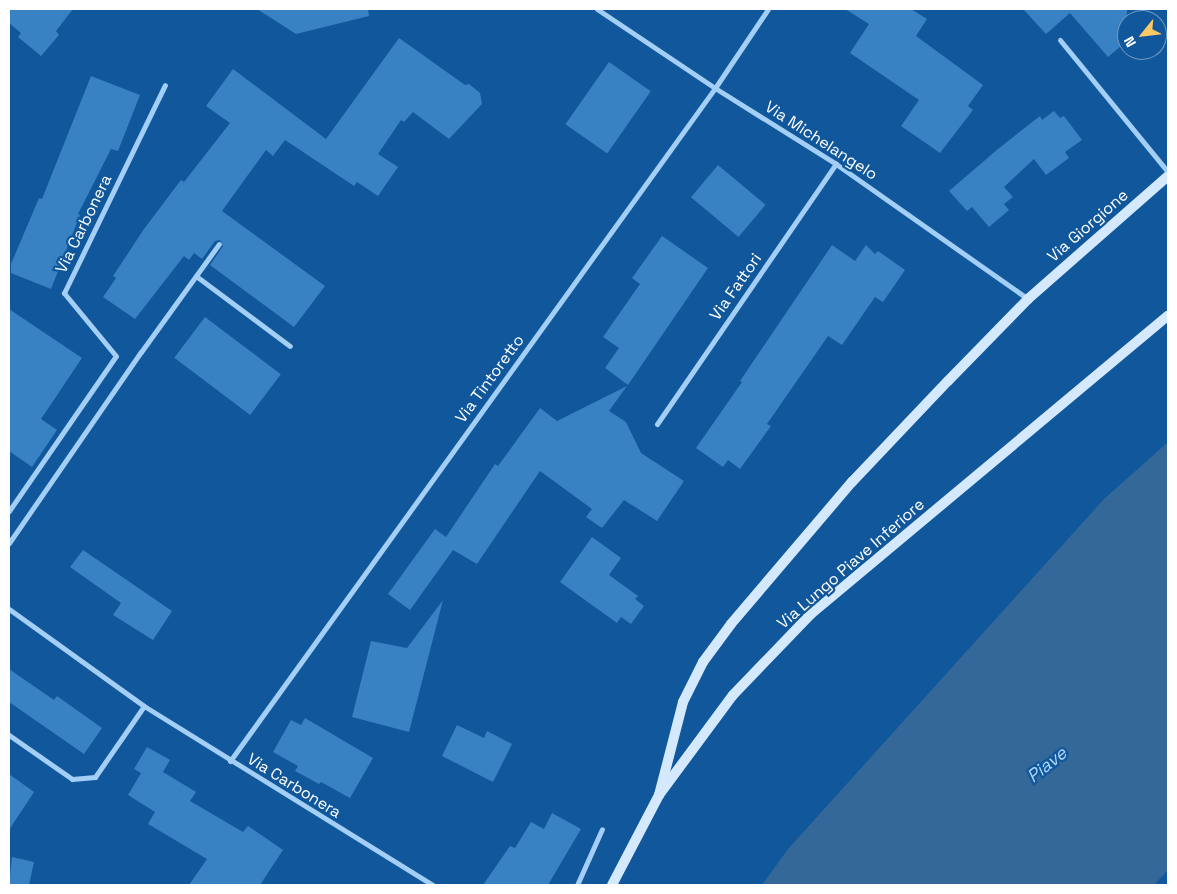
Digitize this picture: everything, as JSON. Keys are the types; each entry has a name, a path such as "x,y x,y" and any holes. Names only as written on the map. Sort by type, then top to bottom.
{"main road":[{"name":"Via Giorgione","path":"659,795 683,702 703,662 731,624 852,482 1028,299 1168,174"},
{"name":"Via Lungo Piave Inferiore","path":"612,885 659,795 733,695 811,614 1168,316"}],"street":[{"name":"Via Michelangelo","path":"597,9 716,88 836,164 1028,299"},
{"name":"Via Tintoretto","path":"230,761 716,88 768,9"},
{"name":"Via Giorgione","path":"1060,40 1168,174"},
{"name":"Via Carbonera","path":"9,511 116,356 64,293 165,85"},
{"name":"Via Fattori","path":"657,424 836,164"},
{"path":"9,543 141,352 219,244"},
{"path":"196,276 290,346"},
{"name":"Via Carbonera","path":"9,609 144,706 433,885"},
{"path":"9,735 72,779 95,777 144,706"},
{"path":"578,885 602,829"}],"water":[{"name":"Piave","path":"1168,442 1168,870 1154,885 762,885 788,849 1104,499"}],"building":[{"path":"9,9 73,9 56,31 59,35 41,56 18,37 21,33 9,23"},
{"path":"257,9 368,9 369,16 296,34"},
{"path":"845,9 911,9 927,19 916,36 983,85 968,106 973,110 940,153 901,126 919,100 850,53 869,24"},
{"path":"1023,9 1127,9 1117,10 1117,49 1108,57 1070,13 1046,34"},
{"path":"399,38 465,85 469,84 480,93 482,104 449,139 413,112 404,122 401,120 378,154 398,167 378,196 357,182 354,186 285,140 273,156 266,150 222,211 325,286 294,327 210,265 223,246 220,240 215,241 202,259 194,253 189,260 184,256 135,319 103,297 116,278 113,276 144,229 181,180 184,182 230,123 206,106 233,69 326,139"},
{"path":"609,62 651,91 607,154 565,124"},
{"path":"91,76 140,95 118,151 111,149 78,214 80,215 51,289 11,273 11,264 39,198 42,199"},
{"path":"1054,111 1060,118 1064,116 1082,140 1065,152 1069,158 1046,175 1034,159 1004,187 1013,197 1004,204 1009,210 989,227 972,207 967,211 949,191 1040,116 1042,120"},
{"path":"718,165 765,205 738,237 691,197"},
{"path":"662,236 708,268 628,385 605,368 619,348 603,337 640,284 632,278"},
{"path":"832,245 855,261 866,245 875,254 878,251 905,270 883,302 875,297 842,345 828,336 767,424 771,426 740,469 728,460 723,467 696,448"},
{"path":"9,309 82,358 41,419 57,430 32,467 9,451"},
{"path":"205,317 281,374 250,415 174,358"},
{"path":"627,386 609,411 626,422 641,453 684,481 657,521 624,500 602,528 586,517 592,509 540,471 477,564 453,550 410,610 388,594 435,529 446,537 495,464 498,466 540,408 557,421"},
{"path":"592,537 621,558 609,575 638,596 635,599 644,606 631,624 621,617 617,623 560,582"},
{"path":"83,550 172,611 153,640 113,615 121,603 70,567"},
{"path":"443,600 409,732 352,717 371,641 407,648"},
{"path":"9,669 54,700 57,696 102,728 84,754 9,702"},
{"path":"305,718 373,758 350,798 321,782 319,784 295,771 298,766 273,752 291,720 301,725"},
{"path":"457,725 484,738 487,731 512,744 493,782 442,756"},
{"path":"147,747 170,760 163,772 196,792 190,801 243,832 248,826 283,850 260,885 189,885 207,859 148,824 155,812 128,795 141,773 134,769"},
{"path":"9,774 34,792 9,830"},
{"path":"552,813 581,829 548,885 483,885 510,846 515,848 531,822 544,829"},
{"path":"12,857 34,862 29,885 9,885"}]}
